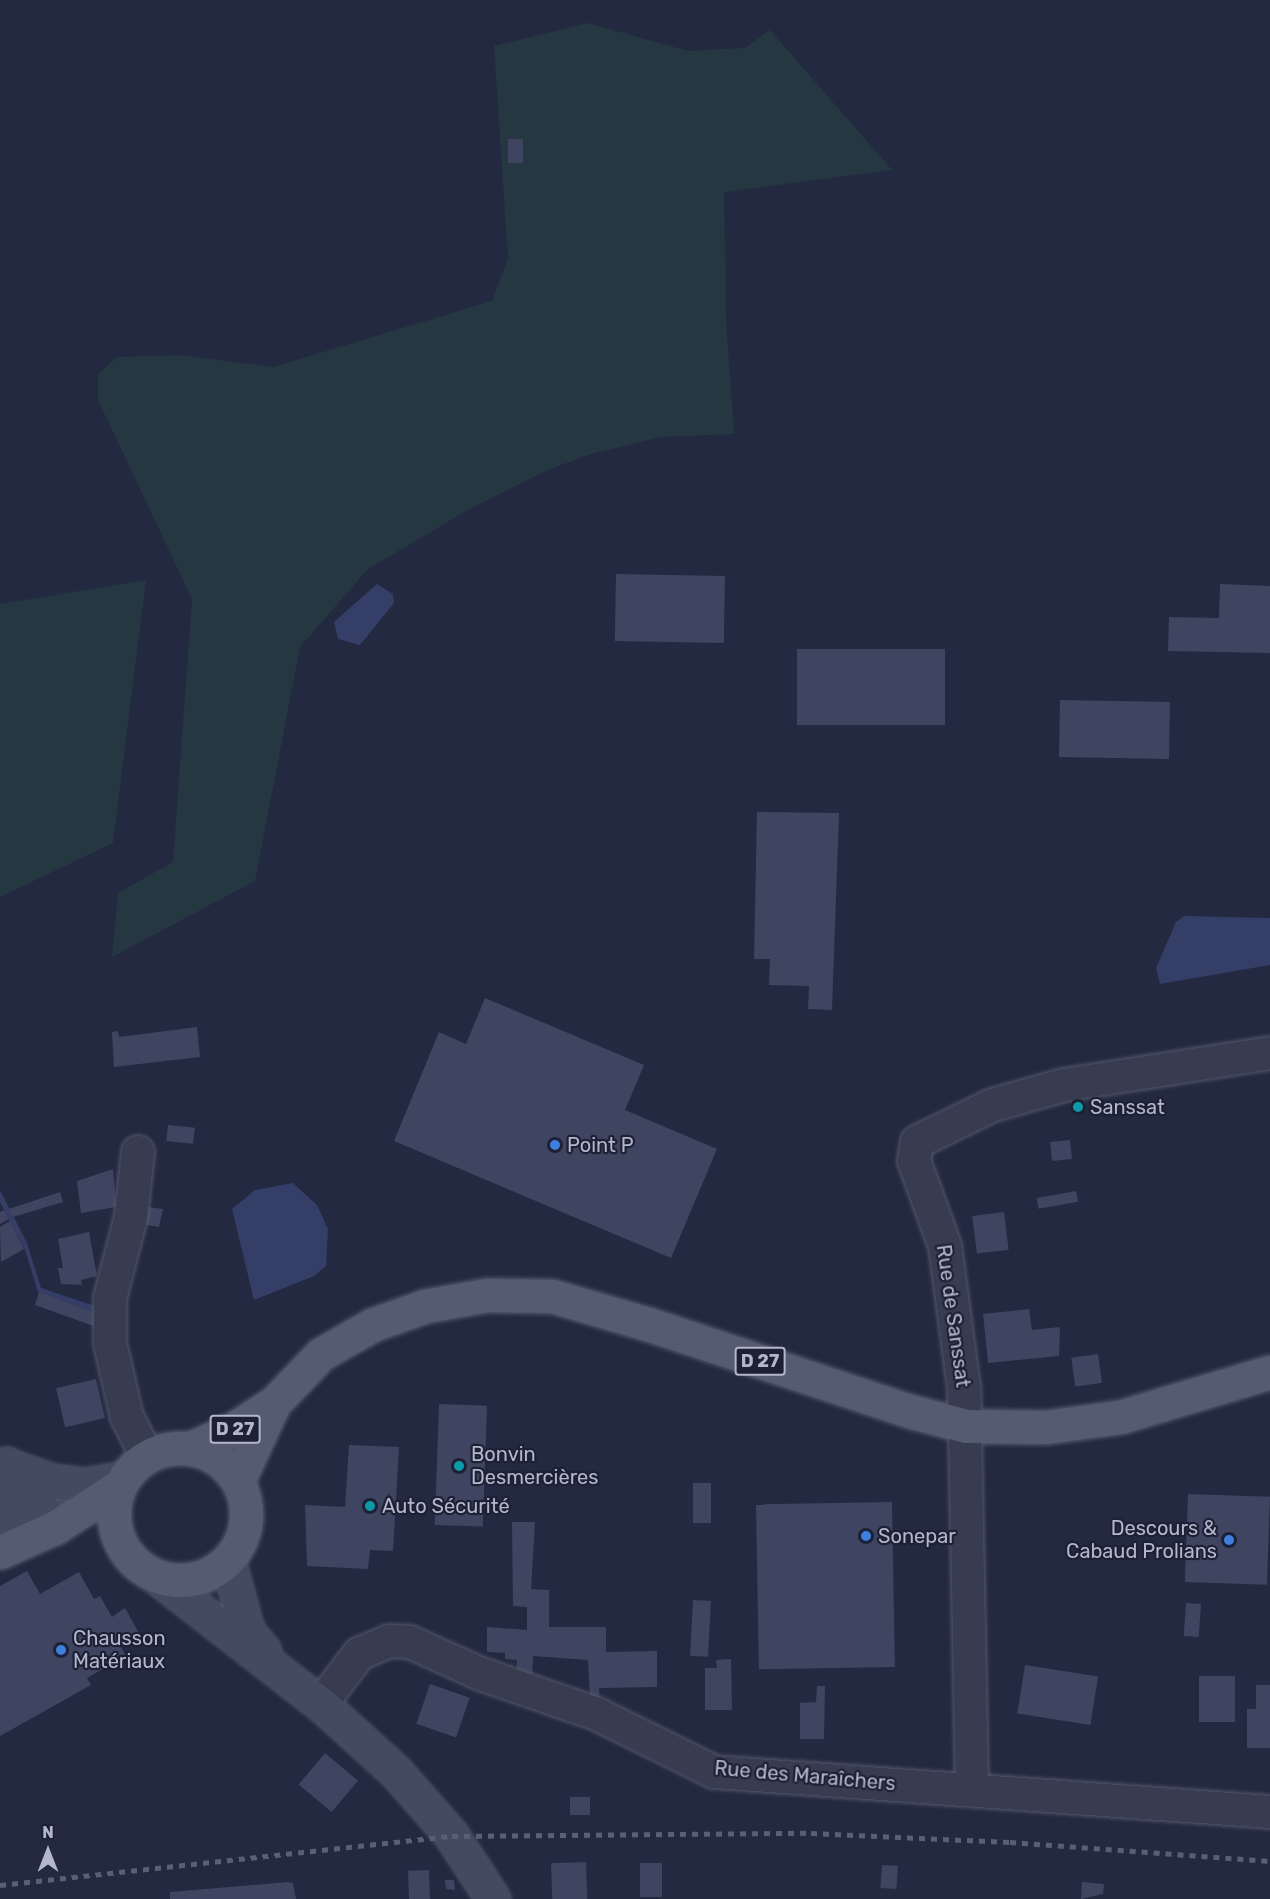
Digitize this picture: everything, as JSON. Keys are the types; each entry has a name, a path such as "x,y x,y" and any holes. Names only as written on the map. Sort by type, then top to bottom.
{"main road":[{"name":"D 27","path":"190,1448 235,1428 275,1402 321,1354 372,1325 425,1306 487,1295 552,1296 648,1324 913,1412 966,1426 1045,1426 1120,1417 1270,1372"},
{"name":"D 27","path":"238,1481 275,1402"},
{"path":"0,1552 56,1527 120,1483 147,1456 168,1448 190,1448 209,1454 238,1481 245,1501 246,1523 240,1543 228,1561 195,1579 157,1577"},
{"path":"3,1462 51,1481 84,1485 120,1483"},
{"path":"3,1462 56,1527 121,1546"},
{"path":"0,1552 15,1528 3,1462"},
{"path":"120,1483 114,1527 121,1546 142,1570 157,1577 321,1704 403,1780 452,1836 493,1899"},
{"path":"228,1561 247,1631 285,1676"}],"street":[{"name":"Rue de Sanssat","path":"972,1790 966,1426 945,1246 914,1161 917,1142 993,1105 1064,1085 1270,1053"},
{"path":"138,1152 131,1216 111,1298 110,1343 127,1417 147,1456"},
{"name":"Rue des Maraîchers","path":"321,1704 360,1654 389,1641 410,1642 433,1650 481,1674 597,1714 714,1772 1270,1812"}],"shaded area":[{"path":"588,23 688,51 745,48 770,30 892,170 724,192 726,319 734,434 661,437 591,454 545,471 471,508 368,569 300,647 255,881 112,957 118,893 173,862 192,599 98,400 98,374 117,357 179,355 273,367 492,301 508,258 494,46"},
{"path":"146,580 113,843 0,897 0,604"}],"water":[{"path":"377,584 393,594 394,603 360,645 338,639 334,622"},
{"path":"1184,916 1270,918 1270,965 1160,984 1156,968 1176,922"},
{"path":"293,1183 317,1205 328,1229 326,1266 314,1276 254,1300 232,1209 255,1190"},
{"path":"0,1190 27,1243 41,1288 98,1307 96,1313 38,1292 25,1250 0,1202"}],"building":[{"path":"508,139 523,139 523,163 508,163"},
{"path":"616,574 725,576 724,643 615,641"},
{"path":"1220,584 1270,586 1270,653 1168,651 1169,617 1219,618"},
{"path":"797,649 945,649 945,725 797,725"},
{"path":"1060,700 1170,702 1169,759 1059,757"},
{"path":"757,812 839,813 832,1010 808,1009 809,986 769,985 770,959 754,959"},
{"name":"Point P","path":"485,998 644,1065 625,1110 717,1149 671,1258 394,1141 439,1032 466,1044"},
{"path":"197,1027 200,1057 114,1067 112,1032 118,1031 119,1037"},
{"name":"Sanssat","path":"1085,1101 1086,1110 1071,1112 1070,1103"},
{"path":"168,1125 195,1128 193,1144 166,1141"},
{"path":"1070,1140 1072,1159 1052,1161 1050,1142"},
{"path":"113,1169 116,1207 81,1213 77,1181"},
{"path":"1076,1191 1078,1202 1039,1209 1037,1198"},
{"path":"60,1192 63,1202 13,1217 9,1209"},
{"path":"148,1207 163,1209 159,1227 142,1224"},
{"path":"4,1210 9,1219 0,1224 0,1212"},
{"path":"1004,1212 1009,1250 977,1254 972,1216"},
{"path":"10,1221 24,1249 1,1262 0,1227"},
{"path":"89,1232 97,1276 81,1280 82,1285 61,1284 58,1268 63,1268 58,1239"},
{"path":"39,1292 96,1313 99,1328 35,1305"},
{"path":"1029,1309 1032,1330 1060,1327 1059,1356 988,1363 983,1314"},
{"path":"1098,1354 1102,1383 1075,1386 1071,1358"},
{"path":"96,1379 105,1418 65,1427 56,1388"},
{"name":"Bonvin Desmercières","path":"439,1404 487,1406 483,1527 435,1525"},
{"name":"Auto Sécurité","path":"349,1445 399,1447 393,1551 370,1550 368,1569 307,1566 305,1505 345,1507"},
{"path":"693,1483 711,1483 711,1523 693,1523"},
{"name":"Descours & Cabaud Prolians","path":"1188,1494 1270,1497 1267,1585 1185,1582"},
{"path":"892,1502 895,1667 759,1669 756,1504"},
{"path":"512,1522 535,1522 531,1589 549,1590 549,1627 606,1627 606,1652 657,1651 657,1687 599,1688 600,1702 590,1697 588,1660 533,1656 532,1680 516,1676 517,1660 505,1659 505,1653 487,1652 487,1627 527,1630 527,1607 513,1606"},
{"name":"Chausson Matériaux","path":"27,1571 40,1594 79,1572 94,1599 100,1596 112,1617 125,1608 139,1633 119,1644 126,1656 87,1678 91,1685 0,1736 0,1586"},
{"path":"693,1600 711,1601 708,1657 690,1656"},
{"path":"1186,1603 1201,1604 1199,1637 1184,1636"},
{"path":"731,1659 732,1710 705,1710 705,1668 717,1668 716,1660"},
{"path":"1025,1665 1098,1677 1090,1725 1017,1713"},
{"path":"1199,1676 1235,1676 1235,1722 1199,1722"},
{"path":"430,1684 470,1698 456,1737 416,1724"},
{"path":"1256,1685 1270,1685 1270,1748 1247,1748 1247,1709 1256,1709"},
{"path":"817,1686 825,1686 824,1739 800,1739 800,1703 816,1702"},
{"path":"325,1753 358,1781 332,1812 299,1784"},
{"path":"570,1797 590,1797 590,1815 570,1815"},
{"path":"586,1862 587,1899 552,1899 551,1863"},
{"path":"640,1863 662,1863 662,1897 640,1897"},
{"path":"882,1865 898,1866 896,1889 880,1888"},
{"path":"429,1870 430,1899 409,1899 408,1871"},
{"path":"445,1880 454,1880 455,1890 446,1889"},
{"path":"1082,1882 1104,1884 1103,1894 1081,1899"},
{"path":"293,1883 296,1899 170,1899 170,1892"}],"railway":[{"path":"0,1885 452,1836 811,1833 1010,1842 1270,1861"}],"place":[{"name":"Sanssat","path":"1078,1107"},
{"name":"Point P","path":"555,1145"},
{"name":"Bonvin Desmercières","path":"459,1466"},
{"name":"Auto Sécurité","path":"370,1506"},
{"name":"Sonepar","path":"866,1536"},
{"name":"Descours & Cabaud Prolians","path":"1229,1540"},
{"name":"Chausson Matériaux","path":"61,1650"}]}
